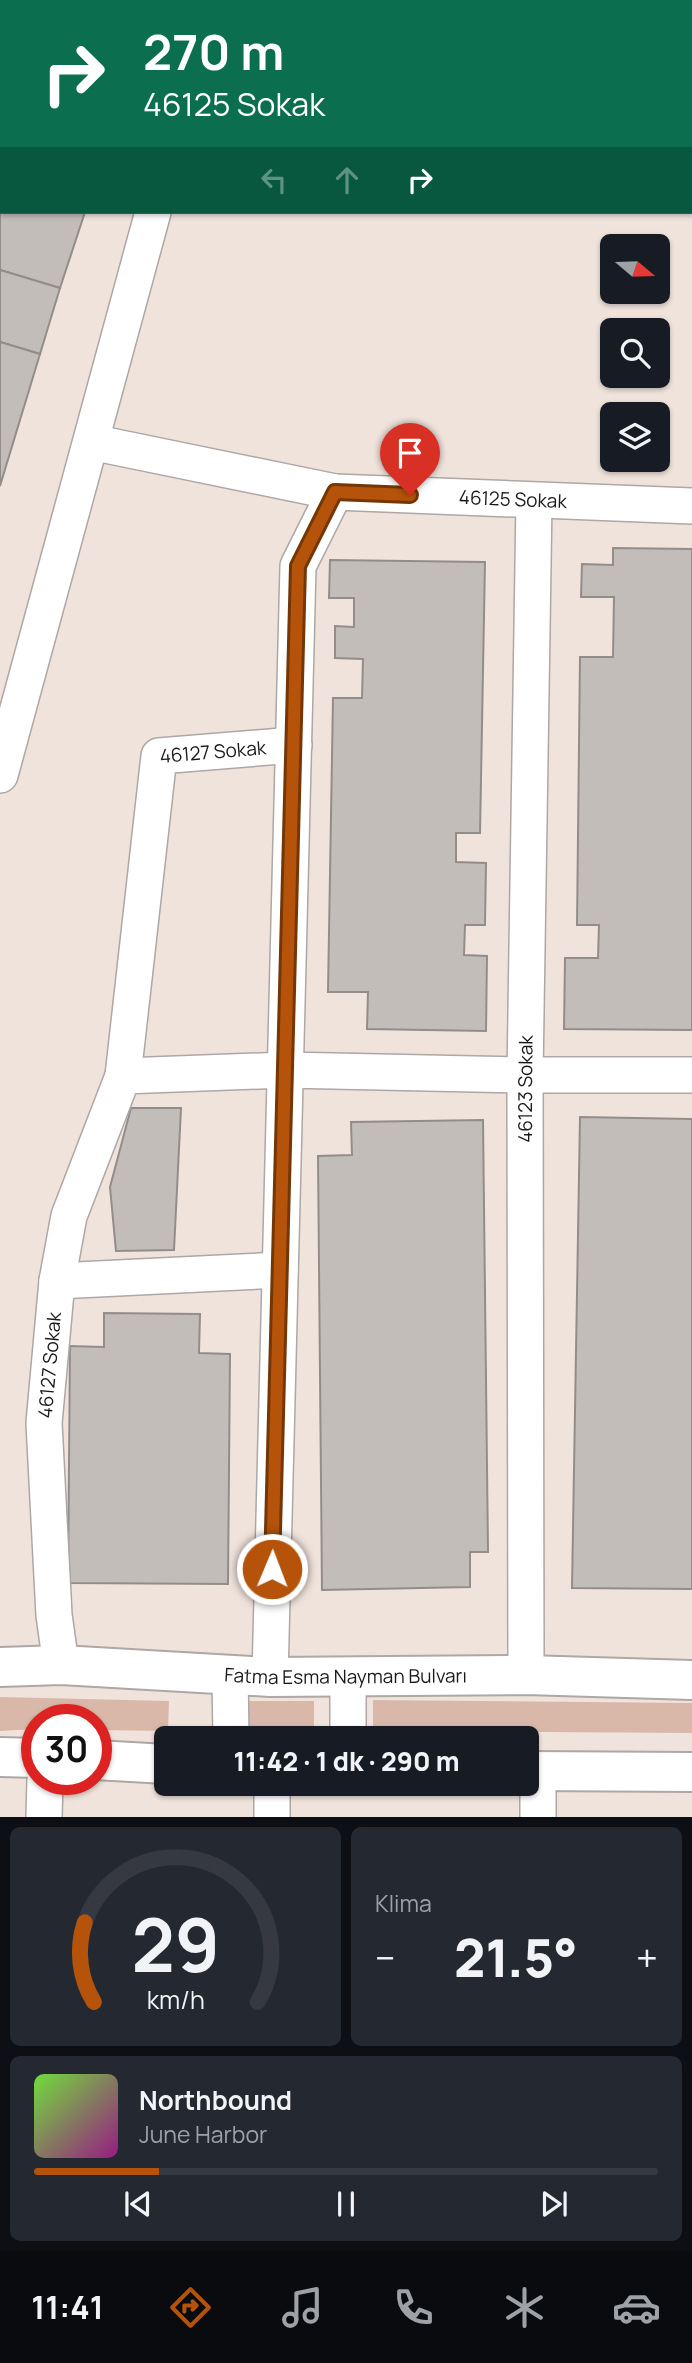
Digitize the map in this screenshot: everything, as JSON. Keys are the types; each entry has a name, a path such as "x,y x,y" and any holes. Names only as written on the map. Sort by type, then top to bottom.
{"main road":[{"name":"Fatma Esma Nayman Bulvarı","path":"0,1667 61,1665 270,1677 526,1675 692,1680"},
{"path":"0,1757 21,1758"},
{"path":"112,1761 154,1763"},
{"path":"539,1771 692,1772"}],"street":[{"path":"0,775 152,214"},
{"name":"46125 Sokak","path":"91,442 335,492 692,506"},
{"path":"270,1677 298,566 335,492"},
{"name":"46123 Sokak","path":"526,1675 525,1075 534,501"},
{"name":"46127 Sokak","path":"61,1665 54,1615 44,1423 57,1281 69,1216 123,1076 159,756 294,745"},
{"path":"123,1076 285,1070 692,1075"},
{"path":"57,1281 280,1270"},
{"path":"230,1675 232,1726"},
{"path":"348,1677 348,1726"},
{"path":"44,1817 45,1795"},
{"path":"272,1796 272,1817"},
{"path":"536,1796 538,1817"}],"shaded area":[{"path":"0,214 692,214 692,1817 0,1817"},
{"path":"0,1697 169,1701 168,1726 154,1726 154,1731 112,1730 112,1704 21,1704 21,1730 0,1731"},
{"path":"373,1700 692,1703 692,1733 539,1732 539,1726 373,1726"},
{"path":"239,1701 314,1701 314,1726 239,1726"}],"building":[{"path":"0,214 84,214 60,288 0,270"},
{"path":"0,270 60,288 40,354 0,342"},
{"path":"0,342 40,354 0,486"},
{"path":"613,548 692,549 692,1030 564,1029 565,958 598,958 599,925 577,925 580,657 613,657 614,597 581,597 582,564 613,565"},
{"path":"330,560 485,562 480,833 456,833 456,862 486,863 485,925 465,925 464,955 487,956 486,1031 367,1029 368,992 328,992 333,698 362,698 363,659 335,658 335,626 354,627 354,598 329,598"},
{"path":"131,1108 181,1108 174,1250 116,1251 110,1187"},
{"path":"580,1117 692,1119 692,1589 572,1588"},
{"path":"483,1120 488,1552 470,1552 470,1587 322,1590 318,1156 352,1155 351,1122"},
{"path":"104,1313 200,1314 199,1353 230,1354 228,1584 68,1583 70,1346 104,1347"}],"route":[{"path":"272,1569 298,566 335,492 410,495"}]}
